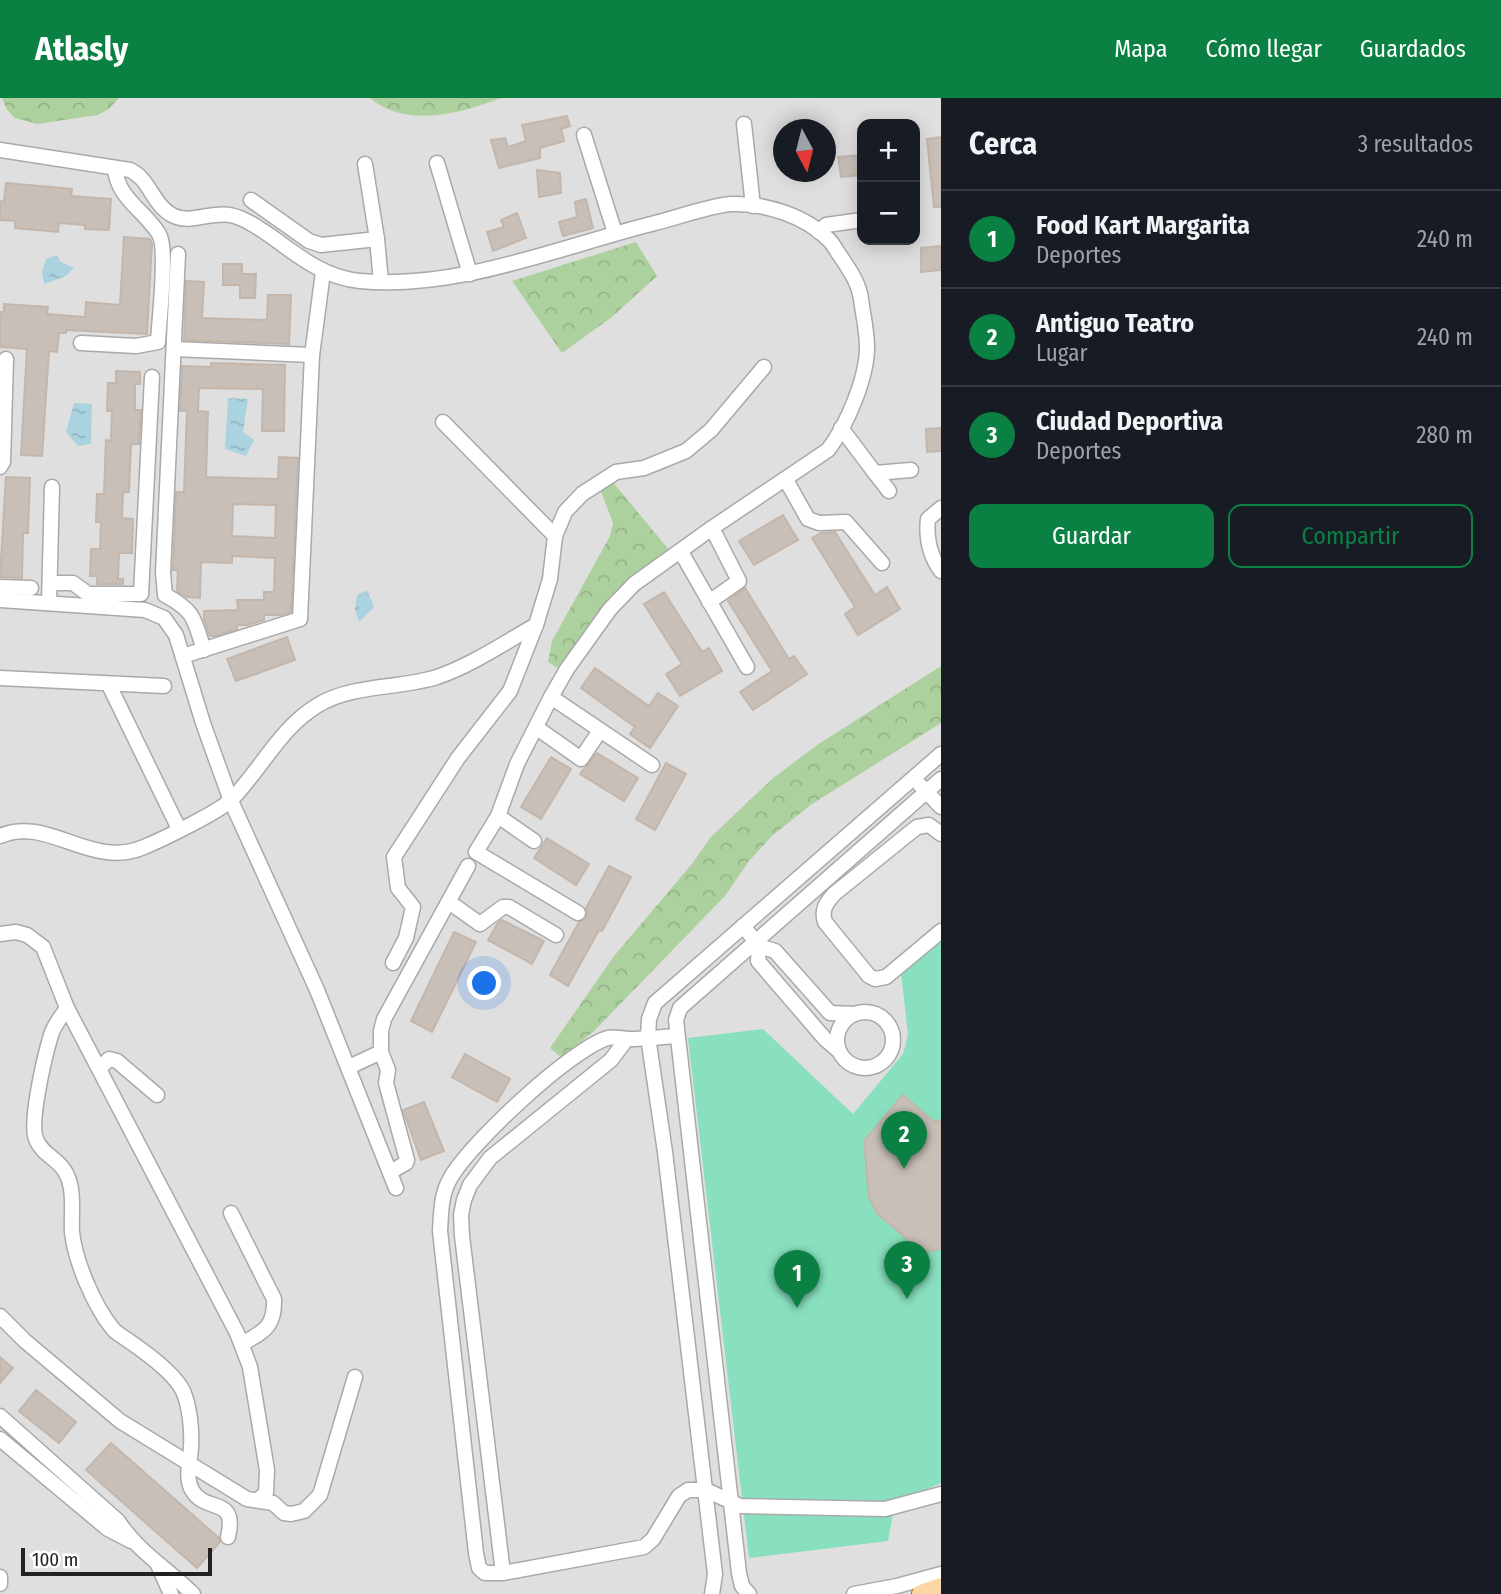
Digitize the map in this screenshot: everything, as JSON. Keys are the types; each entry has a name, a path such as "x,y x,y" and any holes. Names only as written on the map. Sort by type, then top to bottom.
{"main road":[{"path":"921,1594 941,1587"}],"street":[{"path":"744,124 753,206"},
{"path":"584,135 615,233"},
{"path":"0,151 135,172 163,209 173,216 191,218 230,215 254,225 323,272 337,278 410,283 470,274 730,204 788,214 830,241 851,271 860,290 867,348 858,391 841,428 828,450 634,584 610,609 567,669 551,697 517,764 498,816 477,852 578,913"},
{"path":"437,163 470,274"},
{"path":"365,164 381,282"},
{"path":"81,343 136,346 158,342 163,252 160,235 132,204 116,181 115,168"},
{"path":"251,200 309,241 321,245 377,239"},
{"path":"819,232 826,225 857,221"},
{"path":"178,254 164,595 185,605 195,622 204,650"},
{"path":"183,656 300,619 312,355 323,272"},
{"path":"174,349 312,355"},
{"path":"0,467 3,462 6,359"},
{"path":"393,962 407,938 413,907 398,888 394,857 458,758 510,691 536,625 550,579 555,536 565,513 582,494 616,472 644,468 686,451 711,430 764,368"},
{"path":"50,583 73,583 88,594 141,594 152,377"},
{"path":"443,422 555,536"},
{"path":"841,428 889,491"},
{"path":"875,473 911,470"},
{"path":"786,480 808,519 819,523 846,522 882,563"},
{"path":"49,603 52,487"},
{"path":"941,508 928,519 927,529 932,553 941,571"},
{"path":"709,602 739,581 712,528"},
{"path":"681,552 747,667"},
{"path":"0,587 30,588"},
{"path":"0,600 145,610 164,618 176,635 231,801 349,1067 396,1188"},
{"path":"0,836 10,831 29,831 108,854 124,854 143,848 231,801 293,724 319,704 347,694 436,677 536,625"},
{"path":"0,678 164,686"},
{"path":"109,685 178,830"},
{"path":"551,697 652,765"},
{"path":"537,729 581,759 600,732"},
{"path":"712,1594 715,1574 706,1490 665,1152 648,1037 649,1019 655,1003 941,754"},
{"path":"914,779 941,807"},
{"path":"749,1594 742,1586 739,1573 676,1020 680,1008 758,944 941,779"},
{"path":"498,816 534,841"},
{"path":"941,834 929,825 917,827 834,894 823,913 825,922 869,976 875,979 886,977 941,931"},
{"path":"390,1172 407,1160 386,1083 388,1070 381,1052 384,1019 468,866"},
{"path":"449,902 480,924 503,907 509,907 556,935"},
{"path":"743,926 758,944 775,951 830,1013 865,1012 876,1014 885,1020 891,1029 893,1040 891,1051 885,1060 876,1066 865,1068 854,1066 845,1060 758,961 758,944"},
{"path":"0,933 16,932 27,935 43,947 67,1008 242,1344 252,1378 268,1475 266,1493 260,1499"},
{"path":"67,1008 51,1034 33,1120 35,1135 43,1150 61,1163 66,1173 72,1194 75,1247 101,1311 114,1331 172,1376 182,1388 187,1401 191,1436 188,1480 194,1493 230,1514 232,1523 229,1536"},
{"path":"839,1051 839,1029 845,1020 854,1014"},
{"path":"677,1036 626,1040 611,1036 594,1044 549,1076 498,1123 459,1164 445,1191 440,1231 476,1553 480,1568 485,1573 503,1573 645,1546 653,1539 679,1496 688,1490 706,1490 740,1506 885,1509 941,1494"},
{"path":"503,1573 462,1236 461,1215 464,1199 470,1185 491,1157 611,1060 626,1040"},
{"path":"349,1067 381,1052"},
{"path":"100,1068 108,1059 117,1061 158,1094"},
{"path":"665,1152 689,1150"},
{"path":"231,1213 274,1299 271,1322 263,1331 242,1344"},
{"path":"0,1316 25,1341 120,1420 247,1499 273,1503 284,1513 304,1511 315,1501 323,1488 355,1377"},
{"path":"0,1416 118,1521 132,1542 159,1566 172,1573 193,1594"},
{"path":"0,1439 108,1530 132,1542"},
{"path":"159,1566 171,1594"},
{"path":"715,1574 739,1573"},
{"path":"854,1594 941,1574"},
{"path":"0,1577 0,1584"}],"shaded area":[{"path":"0,98 941,98 941,1594 0,1594"},
{"path":"930,806 941,818 941,924 875,979 812,908"}],"green space":[{"path":"2,98 119,98 109,109 98,115 37,124 15,118 7,110"},
{"path":"370,98 501,98 452,113 417,116 385,108"},
{"path":"636,242 657,276 612,317 562,353 512,281"},
{"path":"612,481 674,556 629,593 564,672 548,662 552,641 610,536 613,523 600,489"},
{"path":"941,666 941,723 812,804 773,835 749,861 725,896 594,1031 562,1058 550,1048 614,956 691,865 711,837 772,779 817,745"},
{"path":"941,941 941,1483 895,1503 888,1541 749,1558 688,1038 763,1029 853,1114 903,1054 908,1035 901,973"}],"water":[{"path":"57,255 61,262 74,268 66,276 44,284 42,272 46,259"},
{"path":"228,398 248,399 243,432 254,440 246,456 225,449"},
{"path":"74,403 92,404 91,444 78,446 66,432"},
{"path":"367,590 374,607 359,622 355,610 357,595"}],"building":[{"path":"567,116 570,126 561,129 564,141 540,148 540,158 499,168 491,140 505,138 508,147 526,141 522,125"},
{"path":"941,137 941,207 934,207 927,139"},
{"path":"857,155 857,175 841,177 838,157"},
{"path":"537,170 560,173 561,193 539,197"},
{"path":"6,183 72,189 71,196 111,199 109,230 85,229 85,225 59,223 58,232 15,228 15,221 0,220 0,201 4,202"},
{"path":"586,199 593,228 563,236 559,222 577,217 575,202"},
{"path":"517,213 526,238 493,251 487,232 504,227 501,220"},
{"path":"124,237 150,239 152,244 147,334 66,330 66,333 59,333 57,352 49,351 42,456 21,455 27,349 0,347 0,312 4,312 4,304 48,307 47,314 85,317 86,302 120,305"},
{"path":"941,246 941,270 921,272 921,248"},
{"path":"223,264 242,264 242,274 256,274 255,298 240,298 240,285 223,285"},
{"path":"186,281 204,282 202,318 267,320 268,295 291,295 289,344 184,340"},
{"path":"211,363 285,365 284,431 262,431 263,389 199,388 198,411 208,412 206,477 278,479 279,457 298,458 291,612 264,615 264,620 237,625 237,629 216,636 210,636 204,611 238,610 237,600 264,600 264,592 274,592 275,558 232,556 232,563 201,562 200,598 187,597 177,591 178,570 173,570 176,492 184,492 187,411 180,411 182,366 211,367","holes":["233,504 276,505 275,538 232,536"]},
{"path":"116,371 140,372 140,384 135,384 135,410 141,410 139,444 131,444 129,492 123,492 122,518 133,519 132,553 119,553 118,579 123,579 123,584 97,584 97,576 90,576 91,549 100,549 101,522 96,522 97,494 104,494 106,440 111,441 112,411 107,411 108,383 116,383"},
{"path":"941,428 941,451 927,452 926,429"},
{"path":"6,477 30,478 28,533 23,533 22,578 0,577"},
{"path":"783,515 798,540 754,565 739,541"},
{"path":"835,532 875,595 887,587 900,609 858,635 845,614 855,607 812,538 821,533"},
{"path":"745,588 789,659 794,656 807,674 753,710 740,692 772,671 728,601"},
{"path":"664,592 702,652 709,648 722,671 680,696 666,674 682,664 644,604"},
{"path":"287,637 295,660 236,681 227,659"},
{"path":"595,668 649,706 658,693 678,706 650,748 630,734 635,727 581,688"},
{"path":"597,753 638,778 624,801 580,774"},
{"path":"551,757 571,769 541,819 521,807"},
{"path":"666,763 686,774 655,830 636,819"},
{"path":"547,838 589,864 576,885 534,858"},
{"path":"609,866 631,877 568,986 550,975 579,922 587,917 586,908"},
{"path":"502,920 544,941 532,964 488,940"},
{"path":"454,932 476,942 432,1032 411,1021"},
{"path":"465,1054 510,1079 497,1102 452,1077"},
{"path":"903,1095 934,1122 941,1120 941,1249 922,1252 877,1213 869,1197 864,1141"},
{"path":"424,1102 444,1151 421,1160 403,1110"},
{"path":"0,1357 13,1368 0,1383"},
{"path":"36,1390 76,1422 59,1443 19,1411"},
{"path":"111,1443 219,1538 220,1542 197,1568 86,1470"}],"place":[{"name":"Antiguo Teatro","path":"904,1169"},
{"name":"Ciudad Deportiva","path":"907,1299"},
{"name":"Food Kart Margarita","path":"797,1308"}]}
